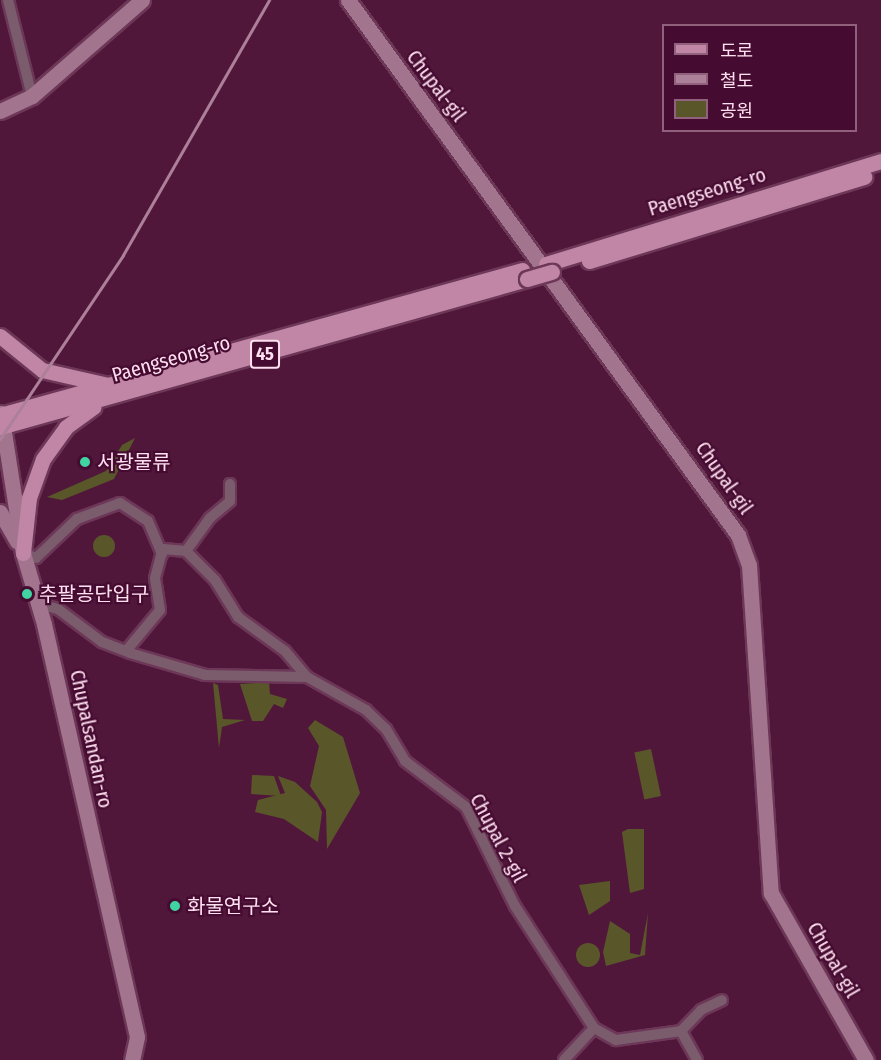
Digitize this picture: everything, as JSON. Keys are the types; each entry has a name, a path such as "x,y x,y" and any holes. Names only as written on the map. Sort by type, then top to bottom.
{"main road":[{"name":"Paengseong-ro","path":"549,268 881,161"},
{"name":"Paengseong-ro","path":"1,418 109,392 549,268 881,171"},
{"path":"0,336 42,370 109,392"},
{"path":"23,553 29,498 43,459 66,427 109,392"}],"street":[{"path":"8,0 32,96"},
{"path":"0,111 32,96 142,0"},
{"name":"Chupal-gil","path":"348,0 738,535 749,565 771,893 866,1060"},
{"name":"Chupalsandan-ro","path":"1,418 23,553 39,604 137,1037 132,1060"},
{"path":"186,551 210,518 230,501 230,484"},
{"path":"0,512 23,553 36,558 76,519 120,502 157,532 162,554"},
{"path":"126,651 160,610 155,578 163,549 186,551 215,580 238,617 285,651 307,677"},
{"name":"Chupal 2-gil","path":"39,604 58,609 102,642 126,651 205,675 307,677 366,710 386,729 405,761 466,807 515,906 594,1028"},
{"path":"564,1060 594,1028 616,1040 681,1031 701,1010 722,1000"},
{"path":"681,1031 697,1060"}],"green space":[{"path":"135,438 114,479 62,500 47,497 106,471 122,445"},
{"path":"104,535 112,538 115,546 112,554 104,557 96,554 93,546 96,538"},
{"path":"269,682 270,694 287,699 283,708 274,704 263,721 252,721 240,684"},
{"path":"213,683 218,685 223,719 245,720 222,727 219,748"},
{"path":"315,720 343,737 360,793 327,849 326,810 310,786 319,746 308,728"},
{"path":"651,749 661,796 644,799 634,753"},
{"path":"252,775 274,776 281,796 251,794"},
{"path":"278,776 295,782 317,802 322,812 318,842 284,819 255,812 258,800 285,793"},
{"path":"628,829 644,829 644,889 630,893 622,832"},
{"path":"610,881 610,901 589,915 579,885"},
{"path":"648,913 645,955 606,966 603,952 610,921 630,934 630,953 640,955"},
{"path":"588,943 593,944 599,950 599,960 593,966 588,967 583,966 577,960 576,955 577,950 583,944"}],"railway":[{"path":"0,439 123,255 269,0"}],"place":[{"name":"서광물류","path":"85,462"},
{"name":"추팔공단입구","path":"27,594"},
{"name":"화물연구소","path":"175,906"}]}
